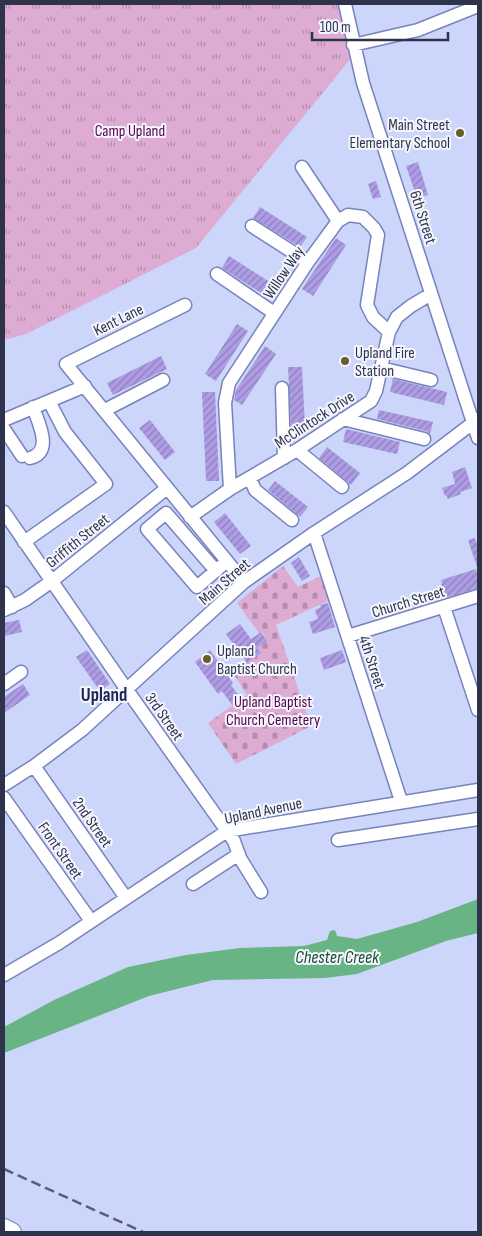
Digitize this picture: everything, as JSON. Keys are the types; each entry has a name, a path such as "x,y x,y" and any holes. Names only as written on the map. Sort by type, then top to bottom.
{"highway":[{"path":"4,1228 12,1232"}],"street":[{"name":"6th Street","path":"345,4 363,83 431,294 476,421 478,438"},
{"path":"353,45 418,30 478,6"},
{"path":"302,167 338,220 348,215 363,217 378,235 368,305 373,317 388,332"},
{"name":"Willow Way","path":"230,489 224,403 230,383 274,313 338,220"},
{"path":"252,226 308,262"},
{"path":"217,274 274,313"},
{"name":"McClintock Drive","path":"190,517 230,489 298,450 371,401 376,390 388,332 397,317 431,294"},
{"name":"Kent Lane","path":"84,386 66,364 185,305"},
{"path":"381,368 431,380"},
{"path":"104,410 163,380"},
{"path":"4,420 84,386 244,582"},
{"path":"282,388 284,458"},
{"path":"24,542 106,484 64,432 49,401"},
{"path":"4,429 26,457 37,455 43,446 43,438 33,407"},
{"path":"343,420 424,439"},
{"name":"Main Street","path":"4,785 34,766 82,730 244,582 314,533 407,474 476,421"},
{"path":"298,450 342,487"},
{"path":"250,478 255,490 292,520"},
{"name":"Griffith Street","path":"8,608 52,581 167,488"},
{"name":"3rd Street","path":"4,512 234,841 239,854 261,892"},
{"path":"216,571 166,513 147,529 197,587 216,571 227,561"},
{"name":"4th Street","path":"314,533 401,801"},
{"path":"4,594 8,608"},
{"name":"Church Street","path":"348,636 478,596"},
{"path":"444,607 478,710"},
{"path":"4,684 21,672"},
{"name":"2nd Street","path":"34,766 126,898"},
{"name":"Upland Avenue","path":"4,975 41,955 227,831 401,801 478,790"},
{"name":"Front Street","path":"4,798 91,921"},
{"path":"338,840 478,819"},
{"path":"193,884 239,854"}],"green space":[{"name":"Camp Upland","path":"4,4 343,4 352,57 196,248 26,334 4,340"},
{"name":"Upland Baptist Church Cemetery","path":"283,566 298,587 321,576 330,600 276,625 311,726 236,764 208,723 247,695 233,673 260,653 257,648 267,641 262,632 259,633 237,603"}],"water":[{"name":"Chester Creek","path":"478,899 478,933 446,941 357,974 325,978 213,980 149,996 4,1053 4,1027 56,999 128,967 186,955 240,948 304,946 327,940 330,931 335,930 337,936 357,939 417,922"}],"building":[{"path":"418,162 428,195 417,198 406,166"},
{"path":"376,181 381,197 373,199 368,184"},
{"path":"260,207 307,237 300,247 253,218"},
{"path":"336,238 346,245 313,296 302,289"},
{"path":"229,256 276,286 269,298 222,268"},
{"path":"237,324 248,331 216,381 205,374"},
{"path":"265,346 276,354 242,405 234,400 236,390"},
{"path":"161,356 167,369 113,395 107,383"},
{"path":"288,367 302,367 305,427 291,427"},
{"path":"393,379 447,392 444,405 390,392"},
{"path":"202,392 215,392 219,481 206,481"},
{"path":"379,410 433,422 430,434 426,431 377,419"},
{"path":"150,420 175,452 165,460 139,428"},
{"path":"346,429 400,442 397,454 343,442"},
{"path":"327,447 360,473 351,485 319,458"},
{"path":"465,467 472,488 448,499 442,488 455,484 452,472"},
{"path":"275,481 308,507 300,517 268,490"},
{"path":"225,513 251,546 240,554 214,522"},
{"path":"475,538 478,547 478,567 468,540"},
{"path":"299,557 310,576 302,581 291,563"},
{"path":"476,569 478,588 445,598 440,585 442,584 441,580"},
{"path":"328,603 335,627 313,634 309,622 318,619 315,610 321,607 320,605"},
{"path":"19,620 22,632 4,636 4,623"},
{"path":"240,624 251,639 261,632 267,641 257,648 261,653 247,663 226,634"},
{"path":"87,650 110,684 100,691 76,657"},
{"path":"210,650 233,683 231,685 241,699 232,705 222,691 218,694 195,662"},
{"path":"342,650 346,662 324,670 320,658"},
{"path":"23,684 30,695 4,713 4,697"}],"railway":[{"path":"4,1169 143,1232"}],"place":[{"name":"Main Street Elementary School","path":"460,133"},
{"name":"Upland Fire Station","path":"345,361"},
{"name":"Upland Baptist Church","path":"207,659"}],"district":[{"name":"Upland","path":"104,694"}]}
